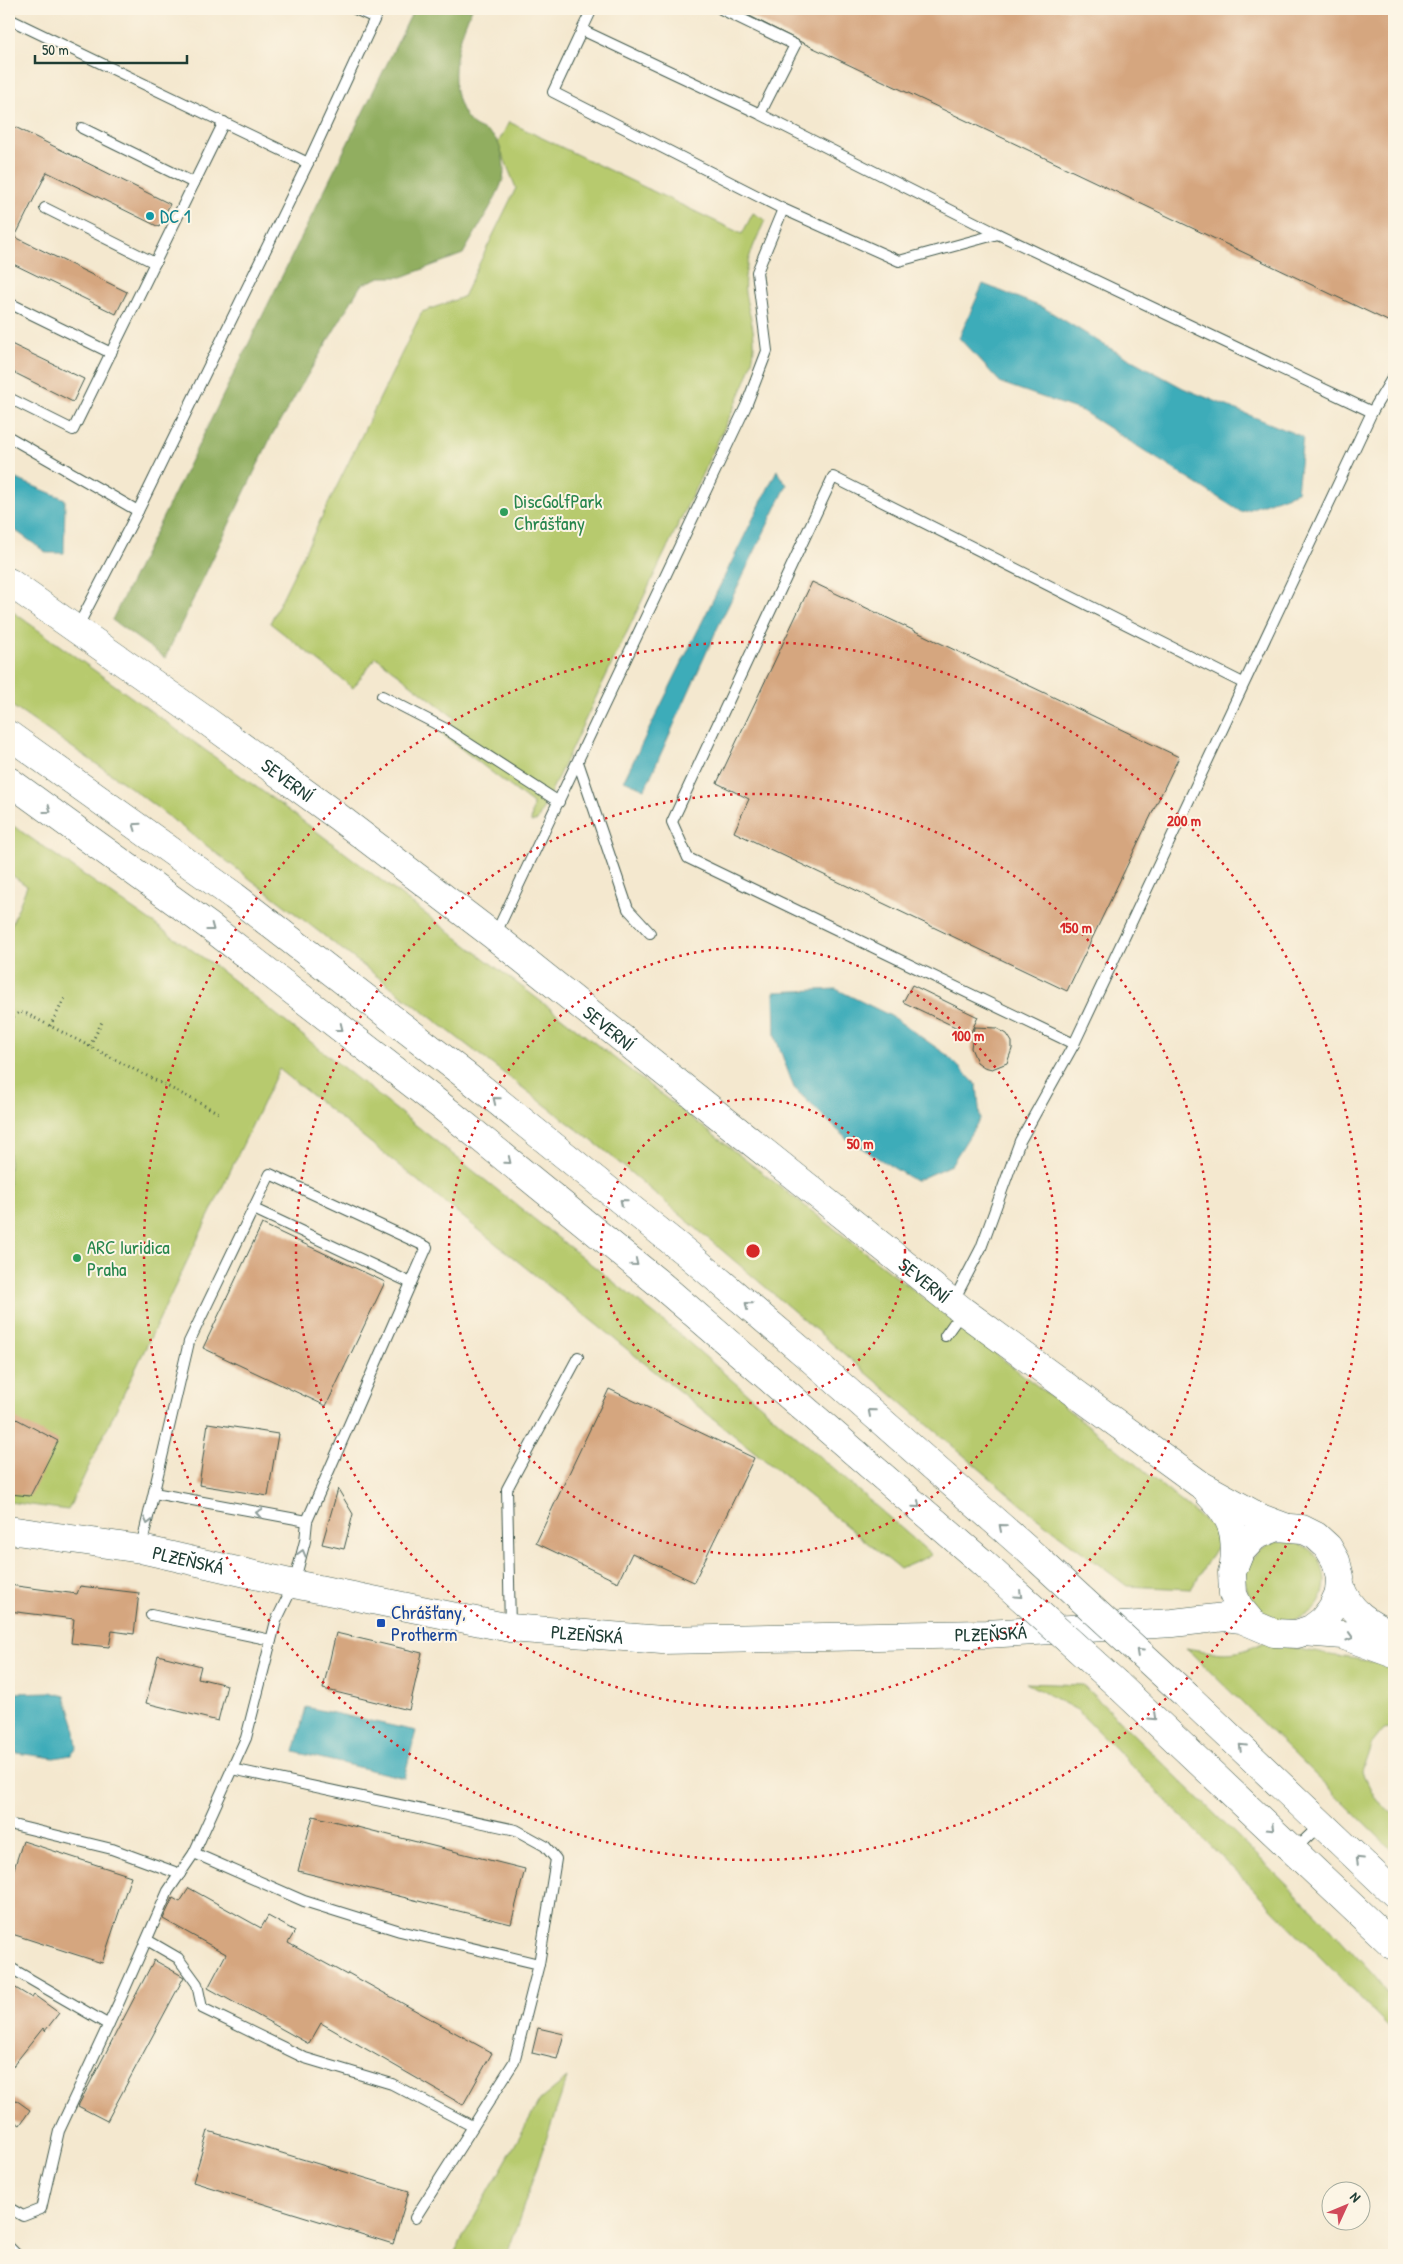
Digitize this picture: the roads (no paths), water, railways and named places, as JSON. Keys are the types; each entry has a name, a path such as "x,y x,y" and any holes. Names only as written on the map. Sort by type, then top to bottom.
{"main road":[{"name":"SEVERNÍ","path":"9,582 321,804 494,936 958,1307 1201,1485 1261,1518 1285,1527"},
{"path":"9,735 234,896 465,1075 690,1256 810,1358 1038,1560 1188,1697 1394,1894"},
{"path":"9,781 209,926 440,1106 660,1284 983,1563 1117,1684 1394,1946"},
{"name":"SEVERNÍ","path":"1201,1485 1223,1508 1232,1524 1235,1540 1233,1569"},
{"name":"PLZEŇSKÁ","path":"1173,1623 1190,1615 1211,1601 1226,1584 1240,1552 1255,1536 1269,1529 1285,1527 1309,1532 1328,1547 1339,1569 1340,1585 1336,1601 1328,1615 1317,1625 1304,1632"},
{"name":"PLZEŇSKÁ","path":"9,1530 141,1548 294,1584 510,1628 662,1640 986,1634 1173,1623 1225,1617 1241,1619 1267,1631 1282,1635 1304,1632 1342,1635 1394,1654"},
{"path":"1233,1569 1232,1586 1236,1600 1243,1614 1253,1624"},
{"name":"PLZEŇSKÁ","path":"1340,1585 1347,1602 1353,1610 1372,1624 1394,1635"},
{"path":"1331,1885 1394,1965"}],"lane":[{"path":"77,629 138,511 308,162 375,18 355,9"},
{"path":"592,9 553,92 782,209 899,261 998,234"},
{"path":"721,9 795,45 760,114"},
{"path":"9,19 308,162"},
{"path":"582,30 760,114 998,234 1372,412"},
{"path":"9,398 73,430 224,122"},
{"path":"82,128 194,183"},
{"path":"45,208 154,264"},
{"path":"494,936 746,406 767,351 757,272 782,209"},
{"path":"9,303 111,353"},
{"path":"945,1336 981,1248 1020,1141 1074,1044 1372,412 1394,375"},
{"path":"9,437 138,511"},
{"path":"1074,1044 688,858 672,822 833,477 1243,683"},
{"path":"382,696 446,729 559,802"},
{"path":"578,762 628,909 650,933"},
{"path":"9,2208 22,2216 41,2209 59,2131 168,1890 194,1853 246,1738 276,1622 294,1584 305,1541 307,1522 427,1247 270,1174 189,1342 141,1548"},
{"path":"254,1209 411,1283"},
{"path":"510,1628 507,1489 578,1356"},
{"path":"154,1493 307,1522"},
{"path":"151,1615 271,1640"},
{"path":"232,1768 516,1830 545,1846 556,1859 539,1964 514,2062 415,2218"},
{"path":"9,1824 112,1849 180,1874"},
{"path":"1294,1850 1321,1824"},
{"path":"194,1853 304,1901 400,1931 539,1964"},
{"path":"147,1940 178,1958 197,1984 202,2008 305,2058 392,2084 472,2126"},
{"path":"9,1967 108,2025"},
{"path":"9,2247 17,2255"}],"water":[{"path":"983,284 1044,308 1106,346 1183,388 1303,437 1297,492 1241,512 1082,411 1001,383 959,338"},
{"path":"777,470 787,485 717,629 645,789 624,780"},
{"path":"9,476 65,499 64,553 47,553 9,526"},
{"path":"836,989 891,1016 947,1055 977,1085 980,1119 951,1165 915,1181 847,1139 794,1088 775,1036 774,992"},
{"path":"51,1692 65,1696 74,1723 77,1748 71,1755 54,1758 9,1752 9,1693"},
{"path":"306,1707 416,1731 404,1778 294,1752"}],"place":[{"name":"DC 1","path":"150,216"},
{"name":"DiscGolfPark Chrášťany","path":"504,512"},
{"name":"ARC Iuridica Praha","path":"77,1258"},
{"name":"Chrášťany, Protherm","path":"381,1623"}]}
